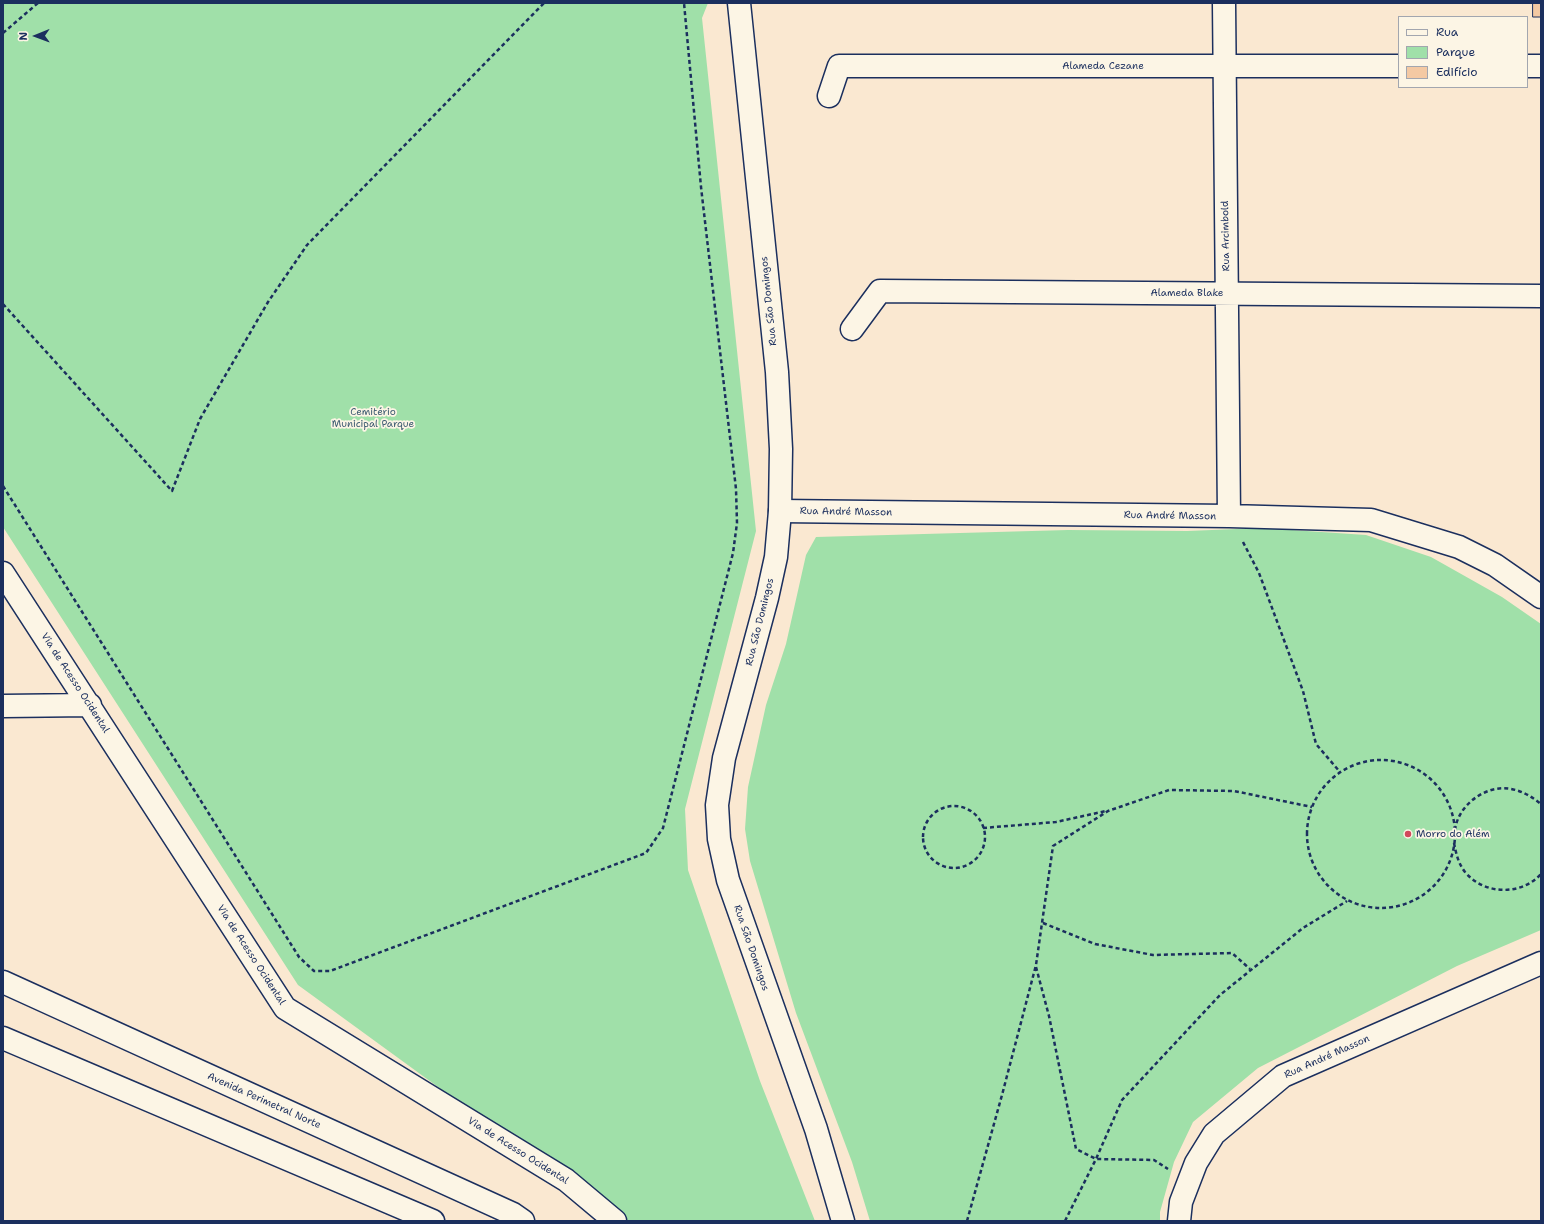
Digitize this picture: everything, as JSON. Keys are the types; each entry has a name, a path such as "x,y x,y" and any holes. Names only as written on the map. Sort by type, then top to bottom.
{"main road":[{"name":"Rua São Domingos","path":"739,3 777,372 782,449 780,511 776,557 767,598 724,758 717,805 719,839 728,880 816,1129 843,1221"},
{"name":"Rua Arcimbold","path":"1224,3 1229,516"},
{"name":"Alameda Cezane","path":"829,96 839,66 1398,66"},
{"path":"1528,66 1541,66"},
{"name":"Alameda Blake","path":"852,329 880,291 1541,296"},
{"name":"Rua André Masson","path":"780,511 1229,516 1371,520 1459,547 1495,565 1541,597"},
{"name":"Via de Acesso Ocidental","path":"3,573 285,1008 566,1180 615,1221"},
{"path":"3,706 90,705"},
{"name":"Rua André Masson","path":"1180,1211 1196,1163 1214,1134 1283,1076 1541,963"},
{"name":"Avenida Perimetral Norte","path":"3,982 513,1214 523,1221"},
{"path":"3,1038 433,1221"}],"path":[{"path":"3,33 38,3"},
{"path":"3,304 172,491 200,418 268,302 307,245 544,3"},
{"path":"3,486 299,957 314,971 330,971 646,853 663,828 733,552 737,523 736,489 701,187 684,3"},
{"path":"1229,516 1259,573 1303,691 1316,744 1340,772"},
{"path":"1541,804 1527,794 1510,789 1492,790 1476,796 1463,809 1456,825 1454,842 1448,865 1440,879 1435,885 1416,900 1394,908 1370,908 1347,901 1330,888 1316,871 1308,850 1307,828 1312,807 1323,787 1340,772 1362,762 1385,760 1408,765 1429,777 1444,796 1453,818 1454,842 1457,858 1465,871 1477,882 1491,889 1507,890 1523,887 1541,874"},
{"path":"984,828 1056,822 1108,811 1169,790 1234,791 1312,807"},
{"path":"943,807 963,807 979,819 984,828 985,838 977,858 969,864 959,868 948,868 938,864 930,858 925,849 923,829 928,819 934,812 943,807"},
{"path":"967,1221 1036,965 1053,846 1108,811"},
{"path":"1065,1221 1096,1159 1122,1100 1220,994 1302,928 1347,901"},
{"path":"1042,922 1095,944 1153,955 1232,953 1250,969"},
{"path":"1036,965 1049,1016 1076,1149 1096,1159 1154,1160 1173,1173 1180,1211"}],"green space":[{"name":"Cemitério Municipal Parque","path":"3,3 708,3 702,18 756,531 685,809 688,870 760,1081 815,1221 622,1221 298,985 3,527"},
{"path":"1262,528 1366,535 1431,557 1502,597 1541,624 1541,930 1457,966 1258,1068 1193,1122 1174,1162 1160,1212 1160,1221 870,1221 852,1162 796,1013 750,861 745,829 748,787 766,705 786,644 806,555 816,537 1068,530 1187,531"}],"building":[{"path":"1533,3 1541,3 1541,17 1533,17"}],"place":[{"name":"Morro do Além","path":"1408,834"}]}
